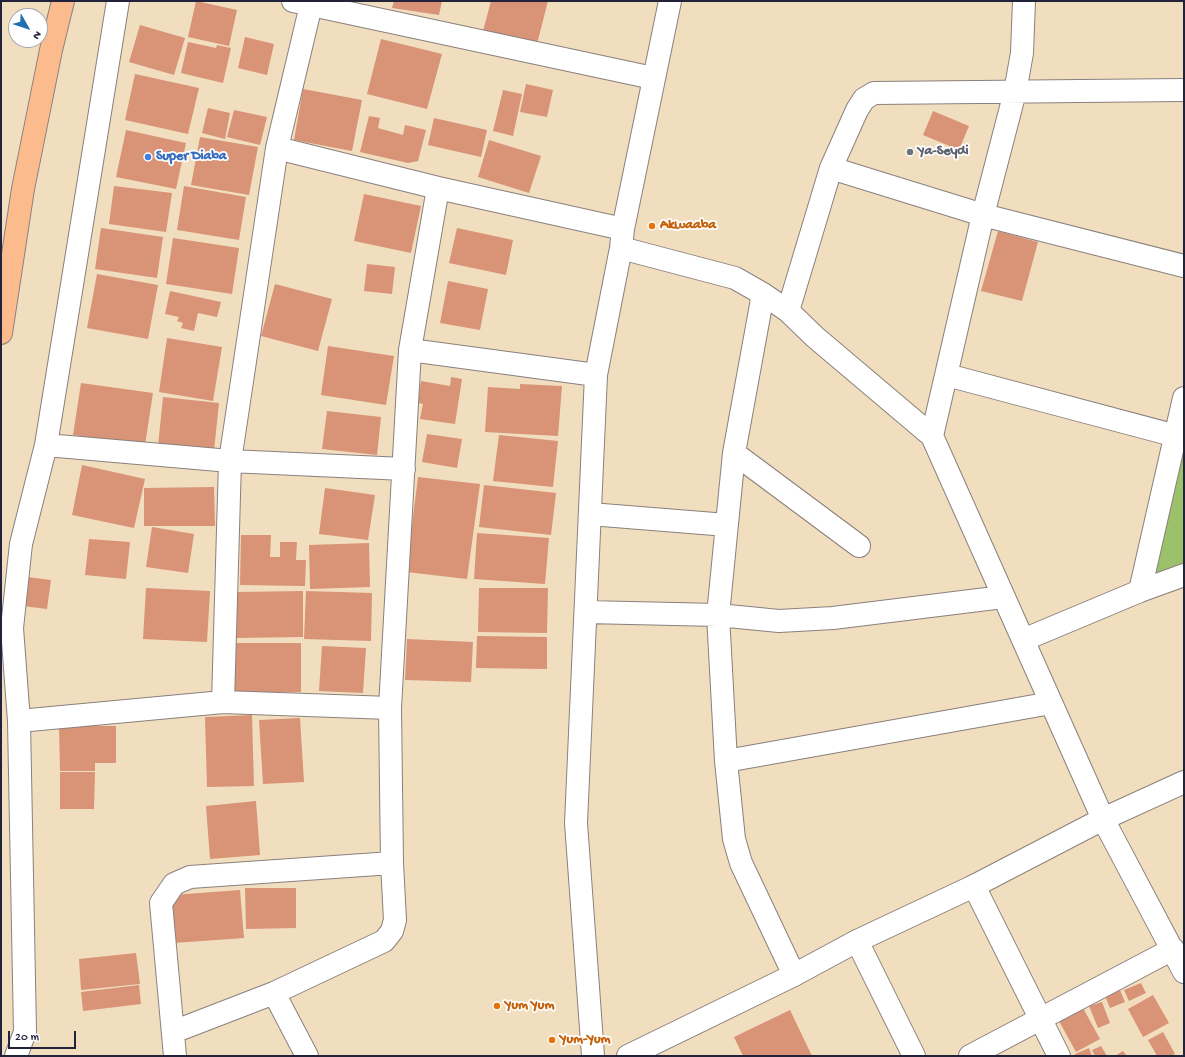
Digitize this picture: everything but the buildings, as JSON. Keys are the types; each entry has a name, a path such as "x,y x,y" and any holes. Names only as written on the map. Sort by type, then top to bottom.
{"main road":[{"path":"1,333 23,189 51,50 63,1"}],"street":[{"path":"16,1056 25,1032 19,721 12,628 21,544 46,445 118,1"},
{"path":"593,1056 576,823 596,374 670,1"},
{"path":"932,436 983,215 1015,92 1022,53 1024,1"},
{"path":"223,702 230,461 277,148 302,3 654,78"},
{"path":"788,311 830,168 857,110 864,99 874,93 1184,90"},
{"path":"277,148 438,188 622,238 735,278 763,294 788,311 815,337 932,436 1103,819 1184,972"},
{"path":"830,168 983,215 1184,266"},
{"path":"172,1032 274,993 384,941 392,931 395,920 392,863 390,708 410,350 438,188"},
{"path":"763,294 734,453 718,615 726,761 734,839 741,863 794,975"},
{"path":"410,350 596,374"},
{"path":"947,375 1180,437"},
{"path":"1140,591 1180,437 1184,398"},
{"path":"46,445 230,461 404,469"},
{"path":"734,453 859,546"},
{"path":"590,514 727,525"},
{"path":"1023,640 1140,591 1184,575"},
{"path":"586,612 718,615 778,621 833,618 1003,597"},
{"path":"19,721 223,702 390,708"},
{"path":"726,761 1051,703"},
{"path":"628,1056 794,975 857,941 974,886 1103,819 1184,782"},
{"path":"175,1056 161,903 174,884 190,877 392,863"},
{"path":"974,886 1042,1018 1059,1056"},
{"path":"857,941 914,1056"},
{"path":"970,1056 1173,950"},
{"path":"274,993 307,1056"}],"green space":[{"path":"1184,447 1184,565 1153,577"}],"place":[{"name":"Ya-Seydi","path":"910,152"},
{"name":"Super Diaba","path":"148,157"},
{"name":"Akwaaba","path":"652,226"},
{"name":"Yum Yum","path":"497,1006"},
{"name":"Yum-Yum","path":"552,1040"}]}
